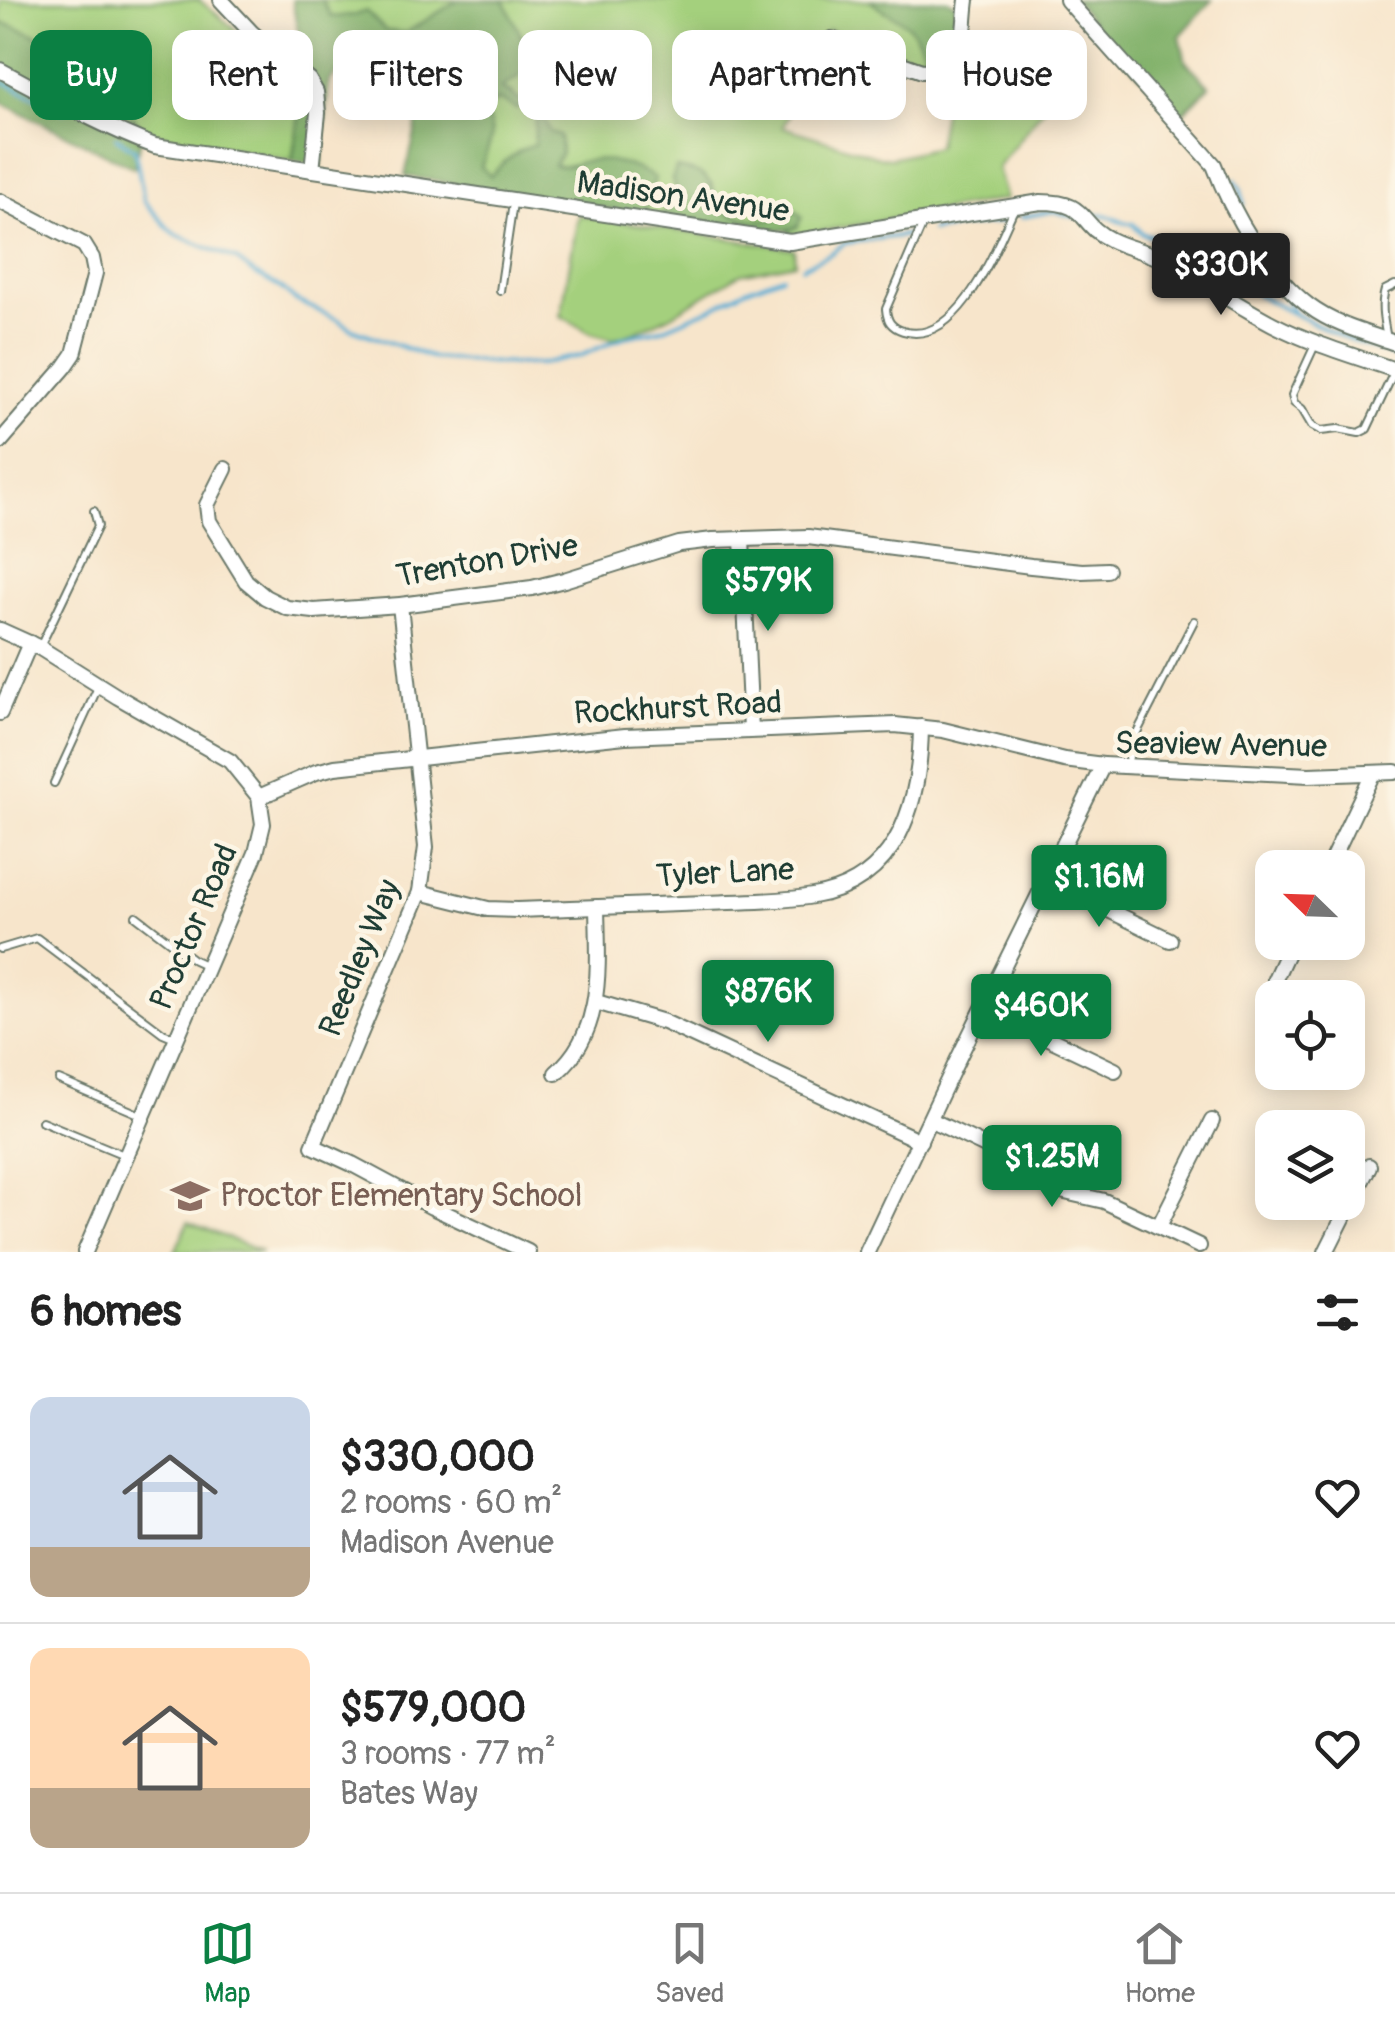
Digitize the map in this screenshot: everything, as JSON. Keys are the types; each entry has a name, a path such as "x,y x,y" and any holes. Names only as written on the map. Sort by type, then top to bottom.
{"street":[{"path":"221,0 309,80 316,92 318,113 312,170"},
{"path":"906,65 922,71 950,64 965,39 966,0"},
{"path":"1067,0 1214,165 1245,231 1294,292 1326,316 1391,342"},
{"name":"Madison Avenue","path":"0,70 154,146 790,242 1041,202 1070,205 1111,240 1160,258 1273,324 1316,344 1395,370"},
{"path":"0,200 84,245 95,273 74,354 0,442"},
{"name":"Trenton Drive","path":"225,469 208,505 209,520 246,582 287,608 314,612 532,588 679,544 742,539 808,537 1031,566 1107,570"},
{"path":"742,539 750,730"},
{"name":"Reedley Way","path":"400,605 426,847 420,892 313,1146 528,1252"},
{"path":"0,630 35,645 230,761 259,797"},
{"path":"0,713 35,645"},
{"name":"Rockhurst Road","path":"259,797 326,769 581,740 750,730 921,727 1064,760 1103,765"},
{"name":"Tyler Lane","path":"420,892 488,909 814,896 836,890 875,867 904,828 914,793 921,727"},
{"name":"Seaview Avenue","path":"867,1252 1103,765 1309,775 1395,772"},
{"path":"1337,850 1373,774"},
{"name":"Proctor Road","path":"86,1252 261,838 259,797"},
{"path":"1047,880 1170,940"},
{"path":"556,1073 570,1061 582,1040 596,1002 597,907"},
{"path":"1275,979 1284,960"},
{"path":"596,1002 664,1022 920,1141"},
{"path":"985,1008 1114,1070"},
{"path":"930,1120 1002,1154 1019,1170 1065,1192 1104,1200 1199,1246"},
{"path":"1159,1226 1212,1121"},
{"path":"1326,1252 1369,1166"}],"lane":[{"path":"500,291 514,200"},
{"path":"924,220 886,309 886,317 894,327 915,333 937,327 975,290 1016,206"},
{"path":"1391,342 1382,309 1386,290 1395,285"},
{"path":"1316,344 1292,395 1294,404 1321,431 1359,433 1367,429 1395,370"},
{"path":"35,645 98,526 94,511"},
{"path":"1127,766 1133,740 1194,621"},
{"path":"54,783 99,685"},
{"path":"136,916 194,960 208,966"},
{"path":"0,949 37,938 176,1039"},
{"path":"59,1080 143,1116"},
{"path":"42,1121 126,1156"}],"green space":[{"path":"0,0 199,0 236,30 172,30 172,120 298,120 292,161 143,132 135,120 152,120 152,30 30,32 0,22"},
{"path":"292,0 322,0 331,17 366,11 385,30 333,30 333,77 329,81 321,166 292,161 298,120 313,120 313,30 298,30"},
{"path":"322,0 458,0 411,30 384,30 356,15 330,17"},
{"path":"458,0 504,0 518,30 518,76 501,88 518,99 518,108 500,100 498,30 411,30"},
{"path":"504,0 870,0 909,26 926,63 906,56 906,30 672,30 672,120 786,120 783,127 891,158 937,147 942,120 1034,120 997,168 1006,199 793,236 787,231 797,227 725,211 711,183 672,180 679,195 674,204 661,216 644,215 651,196 585,161 567,168 553,165 550,132 536,121 534,145 505,161 491,176 480,166 491,137 488,120 498,120 498,101 517,109 513,94 500,88 518,76 518,120 652,120 652,30 518,30 518,49 513,20"},
{"path":"870,0 947,0 956,4 957,30 926,30 926,57 909,26"},
{"path":"1074,0 1212,0 1180,36 1186,62 1210,86 1180,116 1119,54"},
{"path":"0,22 30,33 30,117 0,102"},
{"path":"37,120 135,120 143,132 134,168"},
{"path":"417,120 488,120 491,137 481,167 491,176 510,157 534,145 536,120 544,120 550,132 560,136 561,153 554,165 612,161 655,178 644,215 405,176"},
{"path":"676,168 708,180 718,205 729,213 767,219 794,209 802,217 797,227 768,231 661,216 679,195 672,180"},
{"path":"578,215 794,249 795,263 740,274 670,316 612,339 591,333 561,316"},
{"path":"188,1222 262,1252 175,1252"}],"waterway":[{"path":"0,80 30,95"},
{"path":"116,137 135,150 144,201 177,235 235,259 295,300 352,329 433,358 540,364 580,356 624,337 662,329 782,276"},
{"path":"1235,180 1244,205"},
{"path":"1021,217 1054,211 1075,217"},
{"path":"1093,215 1132,223 1143,234 1168,240 1282,308 1395,357"},
{"path":"931,231 1003,222"},
{"path":"802,267 845,243 907,235"},
{"path":"1243,238 1250,261 1264,269"},
{"path":"1271,275 1294,314"}],"place":[{"name":"Proctor Elementary School","path":"190,1196"}]}
